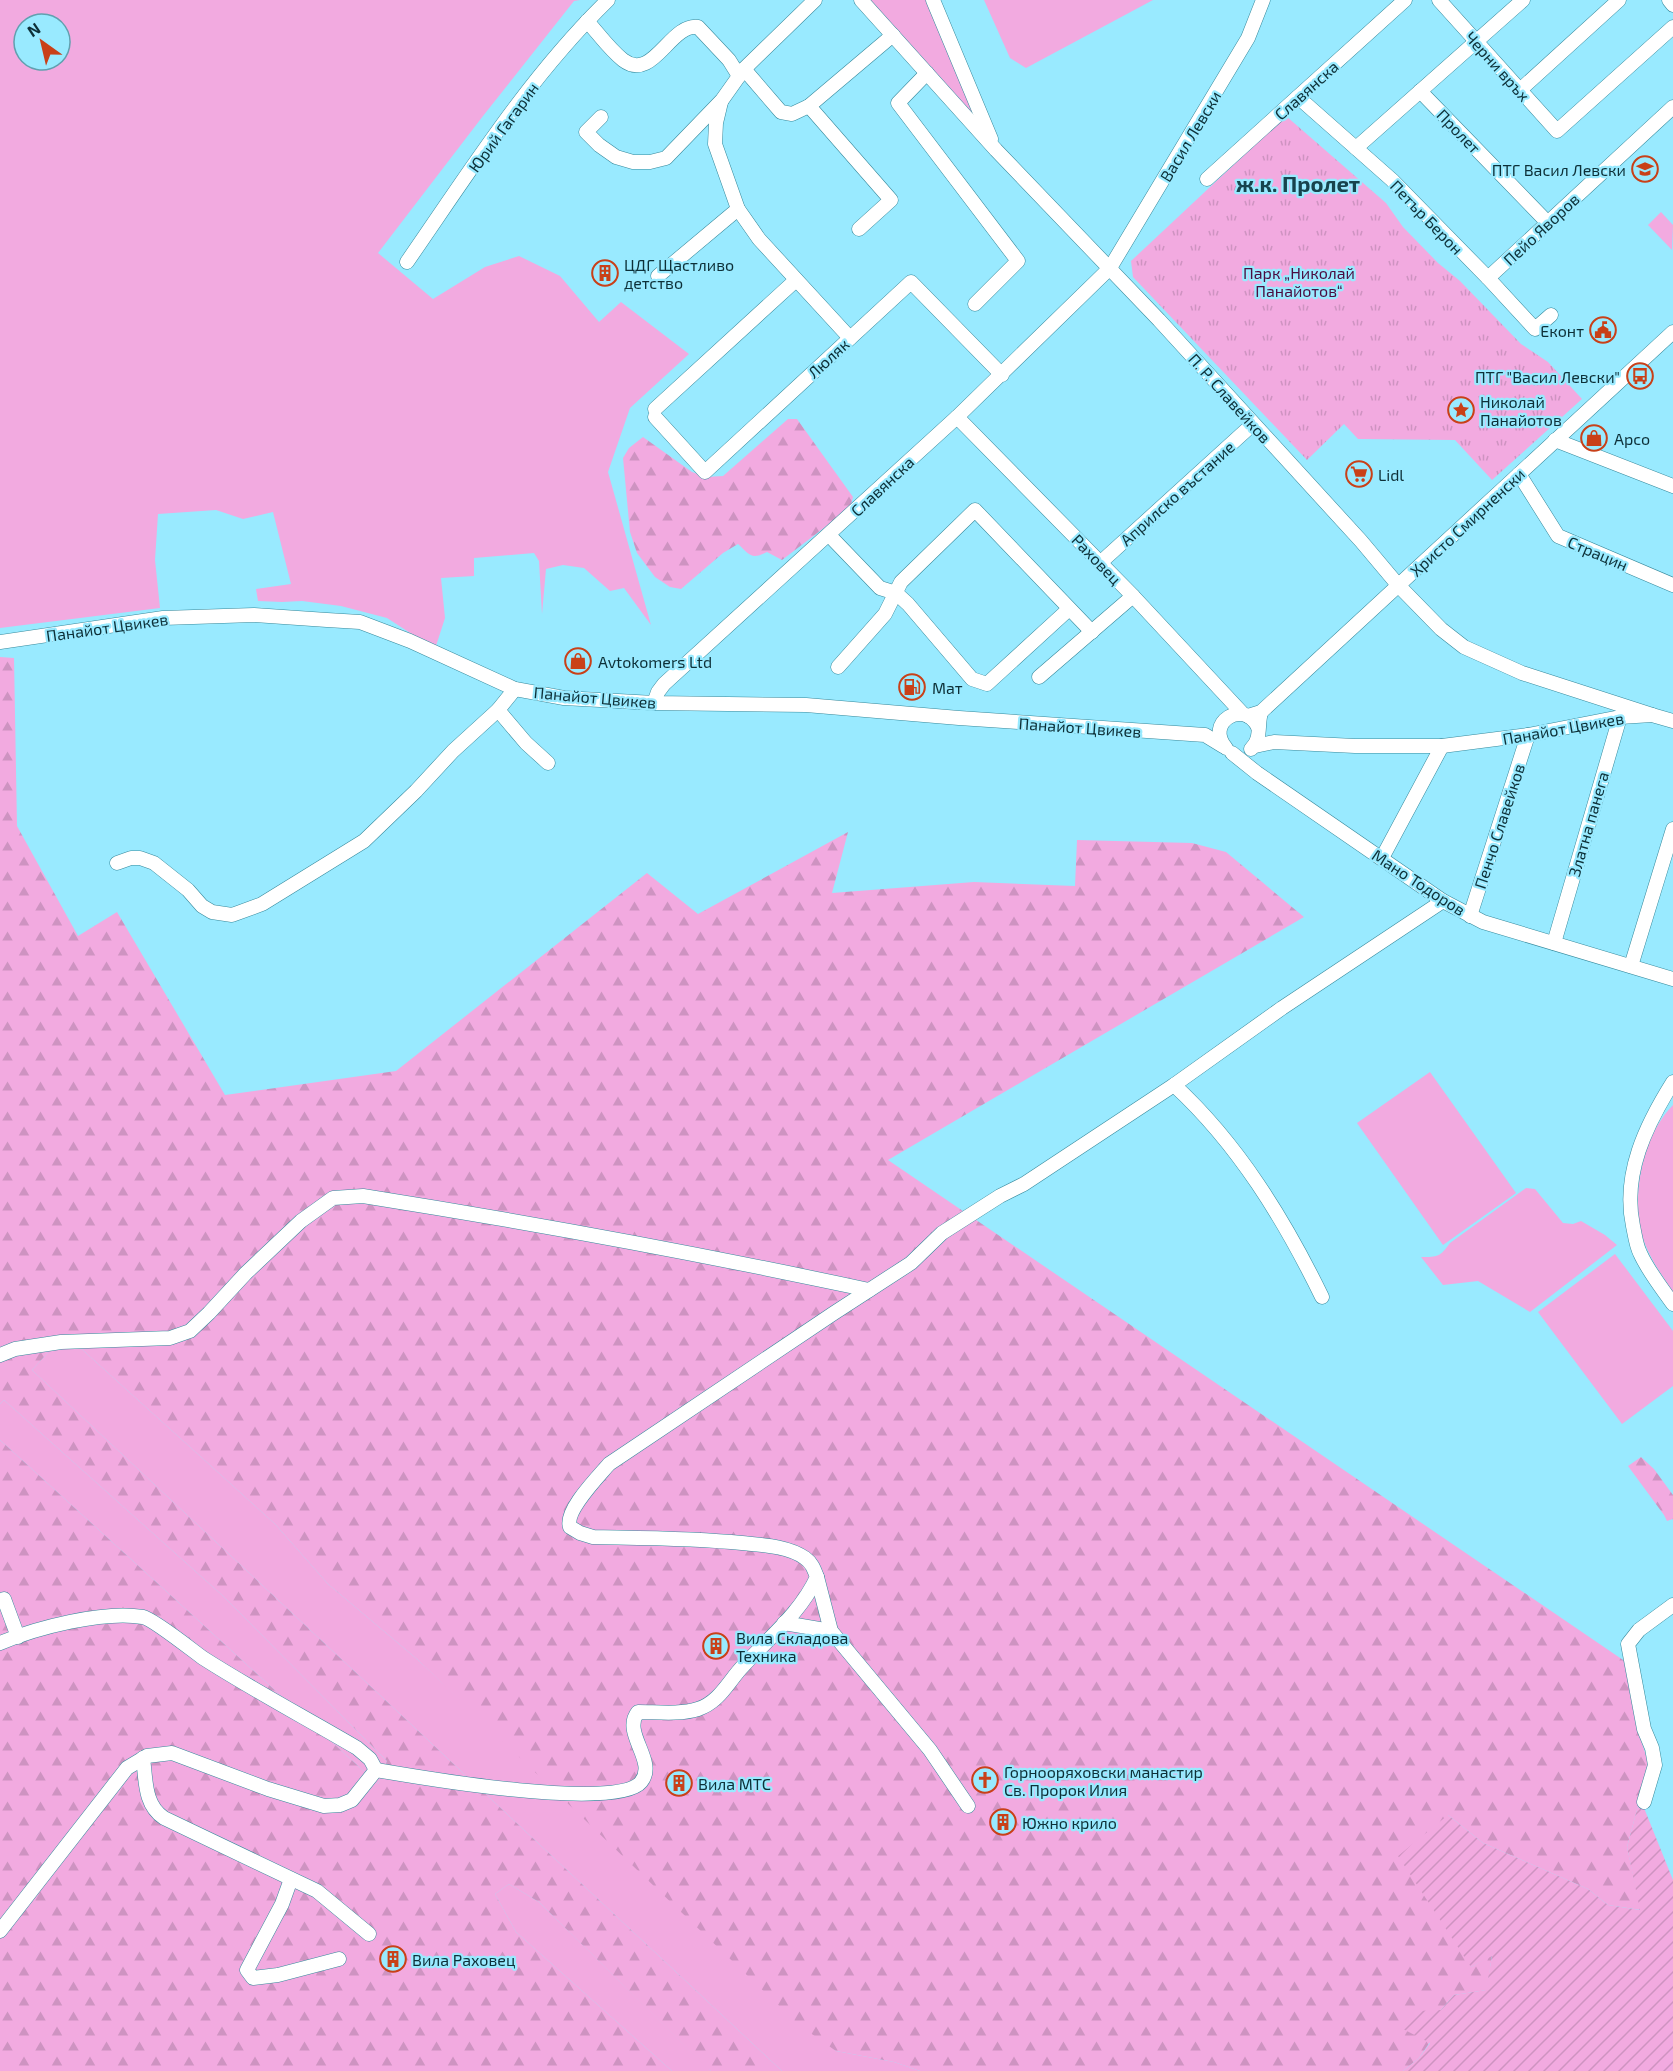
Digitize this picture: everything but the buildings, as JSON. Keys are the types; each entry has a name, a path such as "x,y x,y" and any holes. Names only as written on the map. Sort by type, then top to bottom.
{"street":[{"name":"Юрий Гагарин","path":"407,262 530,86 608,0"},
{"path":"602,117 586,132 616,157 633,162 650,162 666,158 722,100 742,72 815,0"},
{"name":"П. Р. Славейков","path":"861,0 996,150 1110,268 1361,541 1398,585 1441,629 1464,647 1522,673 1624,712"},
{"path":"933,0 996,150"},
{"name":"Васил Левски","path":"1110,268 1248,38 1263,0"},
{"name":"Славянска","path":"1207,179 1405,0"},
{"name":"Черни връх","path":"1439,0 1557,131 1673,27"},
{"path":"1356,148 1523,0"},
{"path":"1520,90 1619,0"},
{"path":"1669,0 1673,5"},
{"path":"587,21 624,61 637,65 648,63 684,29 692,26 698,27 782,112 792,114 808,106 893,35"},
{"path":"927,73 898,103 1018,261 975,304"},
{"name":"Пролет","path":"1420,91 1548,223"},
{"name":"Петър Берон","path":"1298,97 1392,180 1535,329 1551,315"},
{"path":"722,100 716,123 715,144 738,209 759,239 850,338"},
{"path":"808,106 891,200 859,229"},
{"name":"Пейо Яворов","path":"1488,278 1673,107"},
{"path":"658,276 738,209"},
{"name":"Славянска","path":"654,703 657,692 664,684 957,417 1110,268"},
{"name":"Люляк","path":"796,280 655,413 705,472 911,282 1002,375"},
{"name":"Христо Смирненски","path":"1240,714 1398,585 1673,332"},
{"name":"Раховец","path":"957,417 1133,597 1240,714"},
{"name":"Априлско въстание","path":"1100,563 1253,424"},
{"path":"1555,440 1673,486"},
{"name":"Страцин","path":"1519,474 1558,536 1673,585"},
{"path":"838,668 885,614 901,582 975,510 1092,632"},
{"path":"829,535 880,588 896,593 908,604 972,679 987,684 1069,609"},
{"path":"1039,677 1133,597"},
{"name":"Панайот Цвикев","path":"0,642 164,618 254,615 360,622 410,641 515,688 564,698 654,703 806,705 1205,735 1228,749"},
{"path":"117,863 140,858 154,863 174,878 202,906 212,912 232,915 262,904 364,841 409,799 453,751 498,710 515,688"},
{"path":"498,710 548,763"},
{"name":"Панайот Цвикев","path":"1251,749 1274,742 1355,746 1442,746 1528,735 1624,712 1652,715 1673,721"},
{"name":"Златна панега","path":"1554,943 1624,712"},
{"path":"1240,714 1274,742"},
{"path":"1205,735 1240,714"},
{"path":"1240,714 1219,735 1228,749 1251,749"},
{"path":"1252,768 1251,749 1259,737 1258,729"},
{"name":"Пенчо Славейков","path":"1470,916 1528,735"},
{"path":"1382,858 1442,746"},
{"name":"Мано Тодоров","path":"1228,749 1443,901 1470,916 1483,922 1673,979"},
{"path":"1631,966 1673,829"},
{"path":"968,1806 930,1750 831,1631 813,1565 805,1558 787,1550 755,1545 691,1539 593,1537 570,1527 569,1516 587,1489 609,1464 911,1263 942,1233 1000,1196 1024,1184 1443,901"},
{"path":"1673,1082 1644,1135 1632,1175 1630,1206 1638,1251 1673,1304"},
{"path":"1174,1084 1199,1108 1261,1188 1298,1248 1322,1297"},
{"path":"0,1355 15,1349 61,1342 170,1338 190,1331 301,1221 333,1198 363,1196 512,1220 696,1253 869,1290"},
{"path":"376,1770 532,1793 626,1791 641,1783 645,1774 646,1765 634,1727 635,1716 638,1713 686,1711 705,1706 724,1690 741,1668 784,1623 810,1592 817,1577"},
{"path":"4,1599 18,1637"},
{"path":"1644,1802 1655,1765 1652,1748 1644,1729 1628,1644 1639,1630 1673,1605"},
{"path":"0,1642 56,1624 120,1615 146,1617 243,1684 357,1749 370,1759 376,1770"},
{"path":"784,1623 831,1631"},
{"path":"0,1931 127,1768 147,1756 172,1753 268,1789 324,1806 340,1805 352,1800 376,1770"},
{"path":"143,1758 148,1800 153,1811 317,1891 369,1934"},
{"path":"291,1879 282,1904 247,1970 253,1978 278,1975 339,1959"}],"green space":[{"path":"0,0 580,0 574,1 378,253 433,299 485,267 519,256 560,276 599,322 621,302 689,354 630,408 608,472 651,625 624,588 610,591 584,568 563,565 546,569 542,614 539,561 534,553 474,558 474,576 441,578 445,618 435,649 387,618 341,606 302,601 258,601 256,589 291,584 273,512 243,519 216,510 158,514 155,560 160,608 0,628"},
{"path":"870,0 927,0 974,115"},
{"path":"984,0 1153,0 1026,68 1010,58"},
{"name":"Парк „Николай Панайотов“","path":"1286,116 1386,203 1403,227 1438,263 1460,281 1521,344 1548,362 1582,399 1492,480 1455,440 1358,439 1344,424 1307,460 1133,277 1131,261"},
{"path":"1661,212 1673,225 1672,250 1648,225"},
{"path":"788,419 797,419 853,497 850,508 782,560 767,552 757,556 751,555 738,544 723,553 681,589 670,587 655,577 637,553 630,532 623,458 629,448 643,437 692,472 706,477 723,476"},
{"path":"0,657 14,658 17,826 78,936 117,912 225,1095 396,1071 647,873 698,914 848,832 832,893 974,882 1075,886 1077,840 1192,843 1226,852 1304,917 888,1160 1626,1662 1641,1740 1649,1765 1627,1847 1641,1910 1608,1905 1588,1889 1483,1843 1448,1815 1471,1967 1492,1955 1487,1990 1454,1995 1441,2010 1430,2042 1419,2058 1403,2071 920,2071 894,2062 836,2051 799,2025 418,1660 328,1584 275,1524 65,1334 32,1370 782,2071 711,2071 539,1902 509,1884 495,1894 516,1932 672,2071 0,2071 0,1440 378,1784 387,1761 223,1596 4,1400 0,1404"},
{"path":"1430,1072 1516,1193 1443,1245 1357,1123"},
{"path":"1673,1105 1673,1292 1655,1265 1645,1243 1639,1219 1638,1202 1642,1166 1647,1149 1654,1132"},
{"path":"1526,1188 1535,1189 1563,1223 1573,1224 1581,1221 1617,1245 1530,1312 1478,1281 1443,1285 1421,1257 1441,1254 1450,1243"},
{"path":"1615,1254 1673,1331 1673,1386 1622,1424 1538,1312"},
{"path":"65,1334 275,1524 328,1584 418,1660 836,2051 894,2062 920,2071 782,2071 32,1370"},
{"path":"4,1400 223,1596 387,1761 378,1784 0,1440 0,1404"},
{"path":"1641,1457 1654,1469 1673,1495 1673,1519 1667,1521 1628,1466"},
{"path":"1640,1798 1673,1880 1673,2071 1403,2071 1419,2058 1430,2043 1403,2029 1416,2011 1441,2010 1454,1995 1486,1990 1492,1956 1471,1967 1398,1856 1448,1815 1483,1843 1588,1889 1608,1905 1640,1910 1627,1847"},
{"path":"509,1884 539,1902 711,2071 672,2071 516,1932 495,1894"}],"place":[{"name":"ПТГ Васил Левски","path":"1645,169"},
{"name":"ЦДГ Щастливо детство","path":"605,273"},
{"name":"Еконт","path":"1603,330"},
{"name":"ПТГ \"Васил Левски\"","path":"1640,376"},
{"name":"Николай Панайотов","path":"1461,410"},
{"name":"Арсо","path":"1594,438"},
{"name":"Lidl","path":"1359,474"},
{"name":"Avtokomers Ltd","path":"578,661"},
{"name":"Мат","path":"912,687"},
{"name":"Вила Складова Техника","path":"716,1646"},
{"name":"Горнооряховски манастир Св. Пророк Илия","path":"985,1780"},
{"name":"Вила МТС","path":"679,1783"},
{"name":"Южно крило","path":"1003,1822"},
{"name":"Вила Раховец","path":"393,1959"}],"district":[{"name":"ж.к. Пролет","path":"1298,183"}]}
